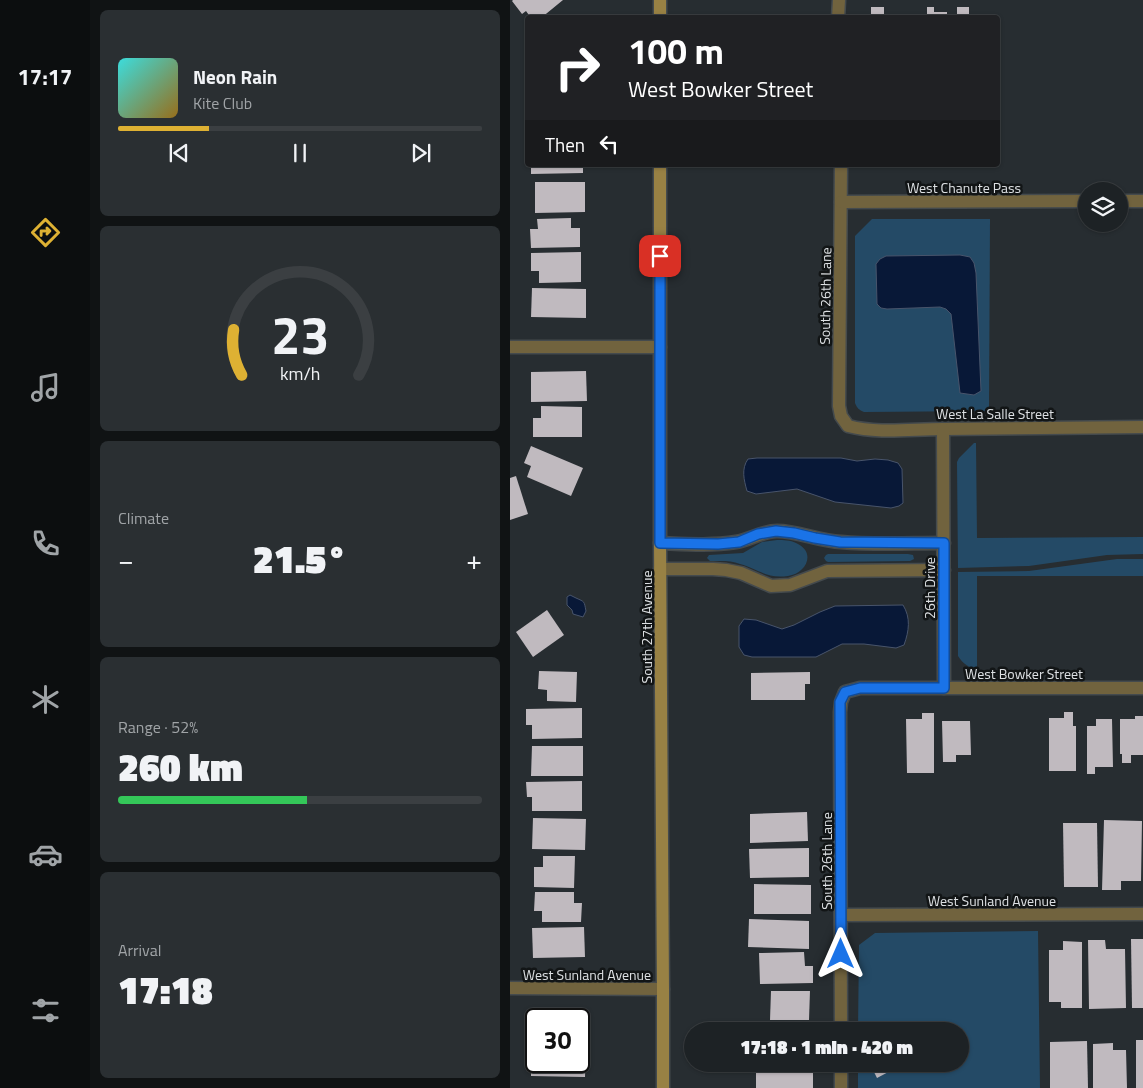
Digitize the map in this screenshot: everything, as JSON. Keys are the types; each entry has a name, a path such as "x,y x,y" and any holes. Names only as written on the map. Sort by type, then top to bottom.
{"main road":[{"path":"660,0 660,15"},
{"name":"South 27th Avenue","path":"660,167 663,1088"}],"street":[{"path":"838,15 840,0"},
{"name":"South 26th Lane","path":"841,167 839,406 841,416 848,426"},
{"name":"West Chanute Pass","path":"841,202 1078,201"},
{"path":"1128,201 1143,201"},
{"path":"510,348 660,347"},
{"name":"West La Salle Street","path":"848,426 881,430 1143,427"},
{"name":"26th Drive","path":"943,428 944,688"},
{"path":"660,543 718,544 739,542 758,534 776,531 840,542 944,543"},
{"path":"660,569 726,570 741,573 771,586 790,585 827,571 944,570"},
{"name":"West Bowker Street","path":"845,692 860,688 1143,688"},
{"name":"South 26th Lane","path":"841,1022 840,702 845,692"},
{"name":"West Sunland Avenue","path":"841,915 1143,914"},
{"name":"West Sunland Avenue","path":"510,988 664,989"},
{"path":"841,1072 841,1088"}],"shaded area":[{"path":"872,219 990,219 989,411 864,412 859,410 855,403 855,236"},
{"path":"960,255 970,257 974,263 976,273 981,391 974,395 960,393 951,314 946,309 940,307 887,309 881,308 877,304 876,264 880,259 886,256"},
{"path":"976,443 977,538 1143,537 1143,554 1107,555 1029,566 958,568 957,462"},
{"path":"841,458 857,461 875,459 898,463 902,469 903,503 891,508 835,502 797,489 756,494 747,491 744,471 748,459"},
{"path":"777,540 794,542 806,552 807,562 800,571 780,577 737,563 710,561 707,558 709,555 743,553 762,542"},
{"path":"828,554 908,554 913,555 914,559 910,561 828,562 824,558"},
{"path":"1117,559 1143,559 1143,576 977,576 977,671 969,667 958,656 958,572 1029,571"},
{"path":"570,595 584,602 586,611 583,617 573,614 567,605 567,597"},
{"path":"903,605 908,620 908,630 904,645 896,648 864,644 842,644 816,657 752,657 744,655 739,647 739,626 744,619 756,620 782,629 835,606"},
{"path":"1038,931 1040,1088 858,1088 858,1072 969,1072 969,1022 858,1022 859,945 875,933"}],"building":[{"path":"563,0 545,15 529,15 526,11 522,14 512,1"},
{"path":"871,7 884,7 884,15 871,15"},
{"path":"927,7 934,7 934,12 947,12 947,15 927,15"},
{"path":"957,7 969,7 969,15 957,15"},
{"path":"531,167 583,167 583,173 531,174"},
{"path":"535,182 585,182 585,212 535,213"},
{"path":"571,218 571,228 580,228 580,247 531,248 530,229 538,229 537,219"},
{"path":"581,252 581,282 539,283 539,271 531,271 531,253"},
{"path":"532,288 586,289 586,318 531,317"},
{"path":"586,371 587,401 531,402 531,372"},
{"path":"541,406 582,407 582,437 533,437 533,418 541,418"},
{"path":"531,446 583,468 571,496 527,477 531,466 524,463"},
{"path":"516,476 528,514 510,520 510,478"},
{"path":"547,610 564,635 533,657 516,632"},
{"path":"539,671 577,672 576,702 547,701 547,690 538,689"},
{"path":"810,672 810,684 805,684 805,700 751,700 751,673"},
{"path":"582,708 582,738 532,739 532,725 526,725 526,709"},
{"path":"1064,712 1073,712 1073,726 1076,726 1076,771 1049,771 1049,718 1064,718"},
{"path":"922,713 934,713 934,773 907,773 906,719 922,719"},
{"path":"1135,716 1143,716 1143,755 1131,755 1131,763 1122,763 1122,754 1120,754 1120,719 1135,719"},
{"path":"1096,719 1112,719 1113,767 1095,767 1095,774 1087,774 1087,726 1096,726"},
{"path":"942,721 970,721 971,755 956,755 956,762 943,762"},
{"path":"532,746 583,746 583,776 531,776"},
{"path":"582,781 582,811 532,811 532,797 527,797 526,782"},
{"path":"807,812 808,841 750,843 750,814"},
{"path":"533,818 586,819 585,850 532,849"},
{"path":"1104,820 1142,821 1141,881 1121,881 1121,890 1102,890"},
{"path":"1063,823 1097,823 1098,887 1064,887"},
{"path":"809,848 809,877 750,878 749,849"},
{"path":"543,856 575,856 574,888 534,887 534,867 543,867"},
{"path":"754,884 811,885 811,914 754,914"},
{"path":"535,892 574,892 574,903 582,903 581,922 542,922 542,911 534,911"},
{"path":"749,919 809,921 809,949 748,947"},
{"path":"584,927 585,957 533,958 532,928"},
{"path":"1131,939 1143,939 1143,1008 1132,1008"},
{"path":"1088,940 1105,940 1106,949 1125,949 1126,1008 1089,1009"},
{"path":"1063,941 1082,942 1082,1008 1061,1008 1061,1002 1049,1002 1049,950 1063,950"},
{"path":"804,952 805,966 813,966 813,983 760,984 759,953"},
{"path":"771,991 810,991 809,1020 770,1020"},
{"path":"1136,1040 1143,1040 1143,1088 1136,1088"},
{"path":"1087,1041 1088,1088 1050,1088 1050,1042"},
{"path":"1113,1043 1113,1050 1126,1050 1127,1088 1093,1088 1093,1044"},
{"path":"756,1072 813,1072 813,1088 756,1088"},
{"path":"874,1072 888,1072 877,1078"},
{"path":"531,1073 585,1073 585,1077 531,1076"}],"route":[{"path":"660,256 660,543 718,544 739,542 758,534 776,531 840,542 944,543 944,688 860,688 845,692 840,702 841,954"}]}
